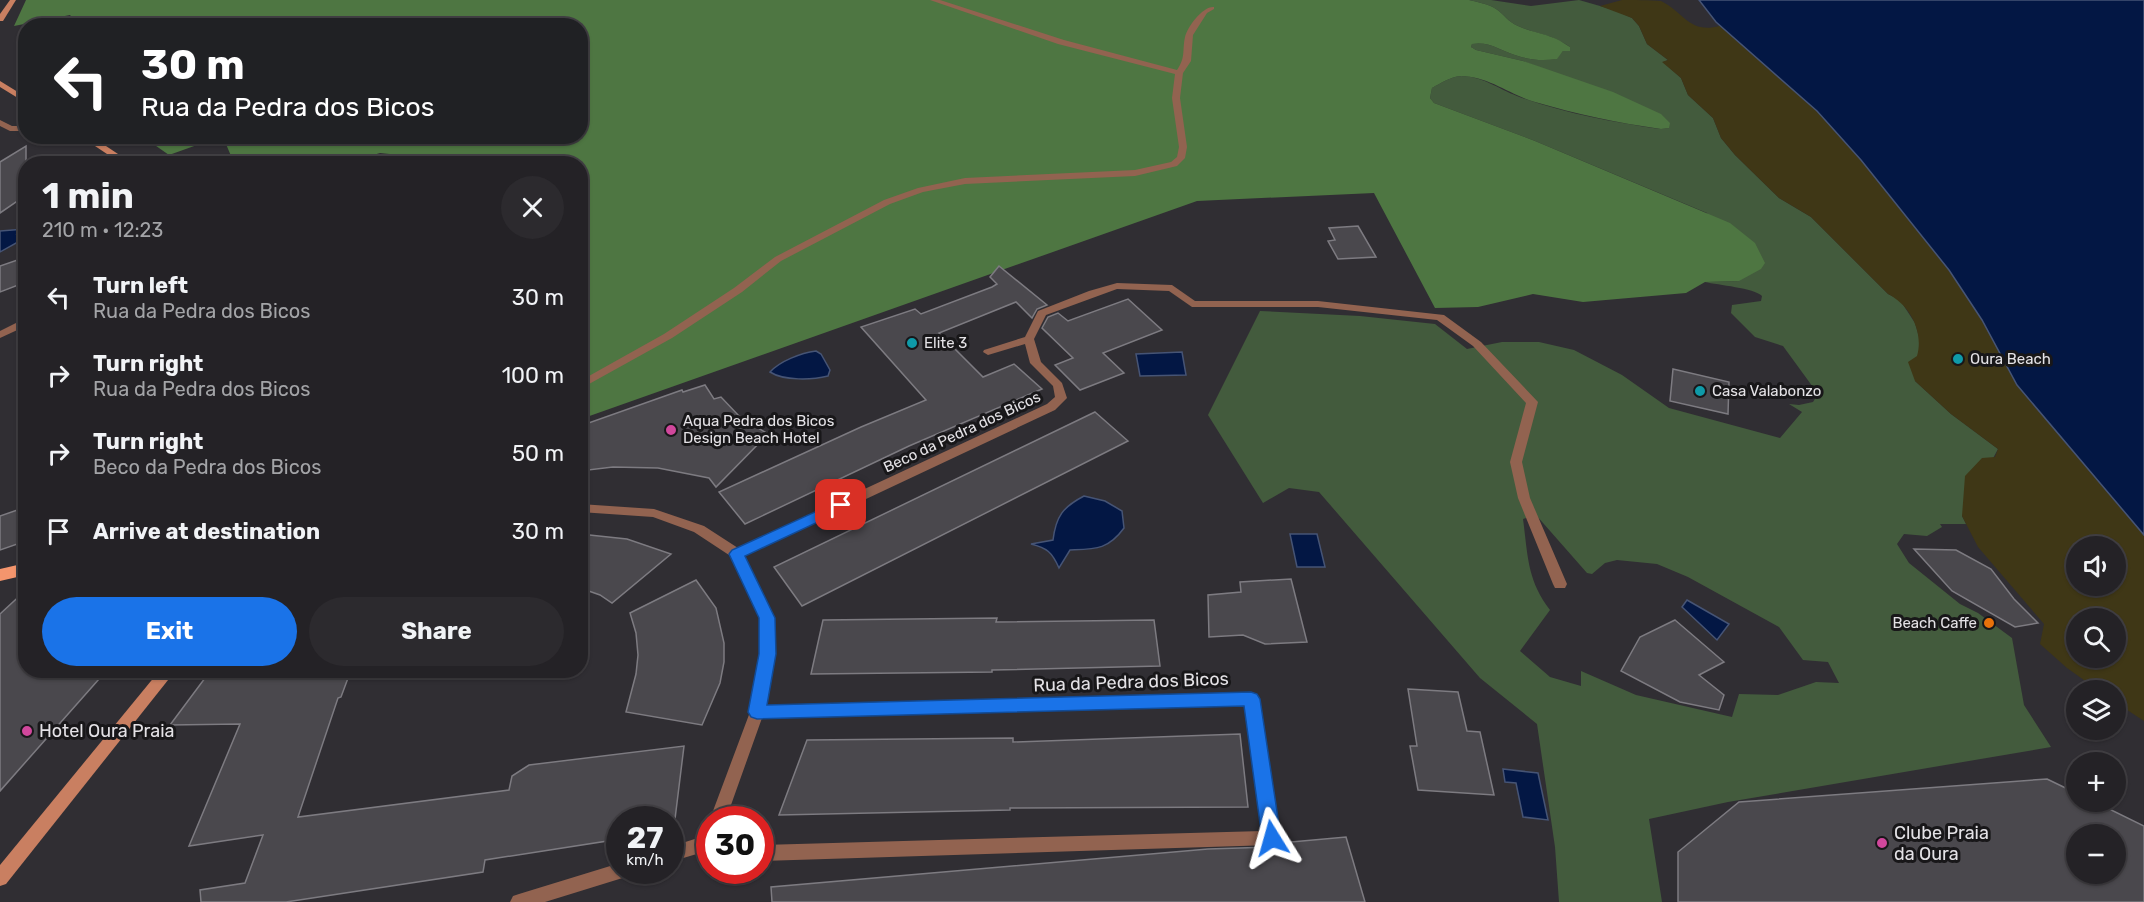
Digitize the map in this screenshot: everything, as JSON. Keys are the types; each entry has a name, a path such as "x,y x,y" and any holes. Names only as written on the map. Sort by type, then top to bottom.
{"street":[{"path":"0,19 13,0"},
{"path":"933,0 1061,42 1179,73"},
{"path":"588,381 668,336 738,290 778,259 886,202 921,190 965,181 1135,173 1174,164 1180,158 1184,147 1176,98 1179,73 1187,61 1189,35 1205,12 1212,8"},
{"path":"0,83 18,95"},
{"path":"0,122 10,128 18,128"},
{"path":"97,144 116,156"},
{"path":"988,352 1029,339 1042,313 1117,286 1173,288 1192,304 1318,304 1440,316 1477,344 1532,402 1516,462 1524,498 1560,584"},
{"path":"0,334 18,325"},
{"name":"Beco da Pedra dos Bicos","path":"737,554 1051,407 1061,398 1058,385 1035,363 1029,339"},
{"path":"588,508 654,513 699,529 737,554 767,618 768,654 757,712 723,806"},
{"path":"0,878 163,678"},
{"name":"Rua da Pedra dos Bicos","path":"757,712 1251,699 1272,838 774,853"},
{"path":"519,902 606,875"}],"green space":[{"path":"26,0 1469,0 1493,7 1518,26 1550,36 1570,47 1570,51 1563,51 1557,59 1542,60 1512,54 1484,44 1472,44 1471,47 1523,61 1613,92 1661,114 1670,123 1669,128 1661,129 1597,118 1526,99 1490,82 1471,77 1453,78 1432,88 1430,98 1434,103 1535,141 1730,223 1755,243 1765,263 1761,269 1739,281 1705,282 1686,293 1583,302 1533,294 1478,307 1435,308 1374,193 1197,201 588,417 588,156 408,156 380,153 370,156 231,156 226,144 588,144 588,18 72,18 70,15 55,18 18,18 18,25 14,26"},
{"path":"1469,0 1491,0 1531,6 1579,0 1632,18 1639,26 1647,44 1668,60 1663,62 1681,78 1688,95 1713,118 1721,138 1735,155 1779,198 1811,217 1888,294 1900,300 1915,323 1921,344 1915,381 1951,414 1998,449 1962,516 1966,524 1940,524 1942,527 1927,536 1904,534 1897,544 1909,563 1960,604 1978,613 2012,638 2024,705 2051,747 1728,802 1649,819 1662,902 1559,902 1555,847 1537,724 1480,678 1319,492 1289,488 1263,503 1208,415 1260,311 1360,316 1435,324 1467,349 1502,342 1539,342 1574,350 1622,375 1669,408 1780,438 1802,412 1789,404 1799,405 1813,402 1818,394 1783,346 1755,337 1731,313 1732,305 1761,301 1762,296 1744,289 1705,282 1739,281 1707,213 1535,141 1434,103 1430,98 1432,88 1446,80 1461,76 1483,80 1517,96 1570,112 1660,129 1669,128 1565,77 1523,61 1471,47 1472,44 1484,44 1512,54 1542,60 1556,59 1563,51 1570,51 1570,47 1563,42 1518,26 1493,7","holes":["1536,515 1587,573 1592,574 1605,563 1617,560 1657,564 1688,577 1779,627 1803,660 1828,662 1839,683 1816,682 1778,695 1739,694 1732,717 1636,695 1581,671 1581,686 1550,677 1520,651 1550,610 1542,599 1533,578 1523,519"]},
{"path":"153,144 197,145 169,155"}],"sand":[{"name":"Oura Beach","path":"1622,0 1661,1 1694,25 1710,28 1720,26 1817,111 1861,160 1949,270 1982,320 2017,385 2144,535 2144,721 2126,709 2126,680 2084,680 2067,668 2126,668 2126,608 2066,608 2066,667 2040,644 2044,624 1978,547 1962,516 1965,476 1982,458 1995,457 1998,449 1951,414 1915,381 1908,362 1917,356 1919,338 1909,312 1811,217 1779,198 1735,155 1721,138 1713,118 1688,95 1681,78 1662,62 1668,60 1647,44 1639,26 1632,18 1600,6"}],"water":[{"path":"1699,0 2144,0 2144,535 2017,385 1982,320 1949,270 1861,160 1817,111 1716,22"},
{"path":"18,230 18,242 0,252 0,231"},
{"path":"816,351 821,354 830,370 828,376 798,379 770,372 791,358"},
{"path":"1182,352 1186,375 1140,376 1136,354"},
{"path":"1084,496 1105,501 1122,511 1124,528 1112,541 1100,547 1070,550 1059,568 1048,552 1031,544 1053,540 1056,525 1062,513"},
{"path":"1290,534 1317,534 1325,567 1297,567"},
{"path":"1687,600 1729,624 1717,640 1682,607"},
{"path":"1503,769 1538,773 1548,820 1523,817 1516,783 1505,782"}],"building":[{"path":"26,146 26,156 18,156 18,201 0,213 0,162"},
{"path":"1358,226 1376,257 1338,259 1328,241 1335,240 1329,228"},
{"path":"18,260 18,285 0,292 0,266"},
{"path":"999,266 1047,305 1037,309 1032,318 1016,302 939,333 983,377 1014,364 1042,389 909,446 745,524 719,492 926,400 861,327 915,309 921,314 992,287 997,284 990,277"},
{"path":"1128,299 1162,330 1103,353 1124,373 1080,390 1055,365 1073,358 1042,328 1048,317 1058,313 1068,321"},
{"name":"Casa Valabonzo","path":"1673,369 1729,382 1728,414 1670,401"},
{"name":"Aqua Pedra dos Bicos Design Beach Hotel","path":"705,385 714,399 721,397 739,416 768,434 716,487 709,478 658,468 613,467 588,470 588,423 682,390 683,392"},
{"path":"1095,412 1128,441 802,606 774,567"},
{"path":"18,510 18,544 0,550 0,516"},
{"path":"588,535 627,539 671,554 612,603 588,591"},
{"path":"1914,549 1956,550 1991,569 2014,599 2038,623 2015,627 1952,591"},
{"path":"1291,579 1307,642 1265,644 1243,635 1209,637 1208,595 1241,592 1240,582"},
{"path":"696,580 716,608 724,643 724,662 720,683 702,725 626,712 636,674 638,655 636,633 630,613"},
{"name":"Hotel Oura Praia","path":"18,597 18,678 100,678 0,791 0,614"},
{"path":"997,618 996,622 1154,620 1160,666 992,670 992,672 811,674 823,620"},
{"path":"1675,620 1724,662 1699,675 1724,695 1719,710 1680,702 1621,671 1640,637"},
{"path":"205,678 348,678 341,697 338,698 298,817 509,790 512,776 529,765 684,746 677,806 606,806 606,841 485,860 483,872 286,902 201,902 200,890 245,883 263,835 189,846 240,724 170,725"},
{"path":"1408,689 1458,692 1467,731 1480,732 1494,795 1418,790 1410,746 1417,746"},
{"path":"1240,734 1248,807 1010,808 1010,810 779,815 807,740 1013,738 1013,742"},
{"name":"Clube Praia da Oura","path":"2047,779 2066,788 2066,812 2115,812 2144,826 2144,902 1678,902 1678,852 1739,802"},
{"path":"1346,837 1365,902 772,902 771,887 1208,849 1272,847 1280,843"}],"place":[{"name":"Elite 3","path":"912,343"},
{"name":"Oura Beach","path":"1958,359"},
{"name":"Casa Valabonzo","path":"1700,391"},
{"name":"Aqua Pedra dos Bicos Design Beach Hotel","path":"671,430"},
{"name":"Beach Caffe","path":"1989,623"},
{"name":"Hotel Oura Praia","path":"27,731"},
{"name":"Clube Praia da Oura","path":"1882,843"}],"route":[{"path":"841,505 737,554 767,618 768,654 757,712 1251,699 1272,838"}]}
